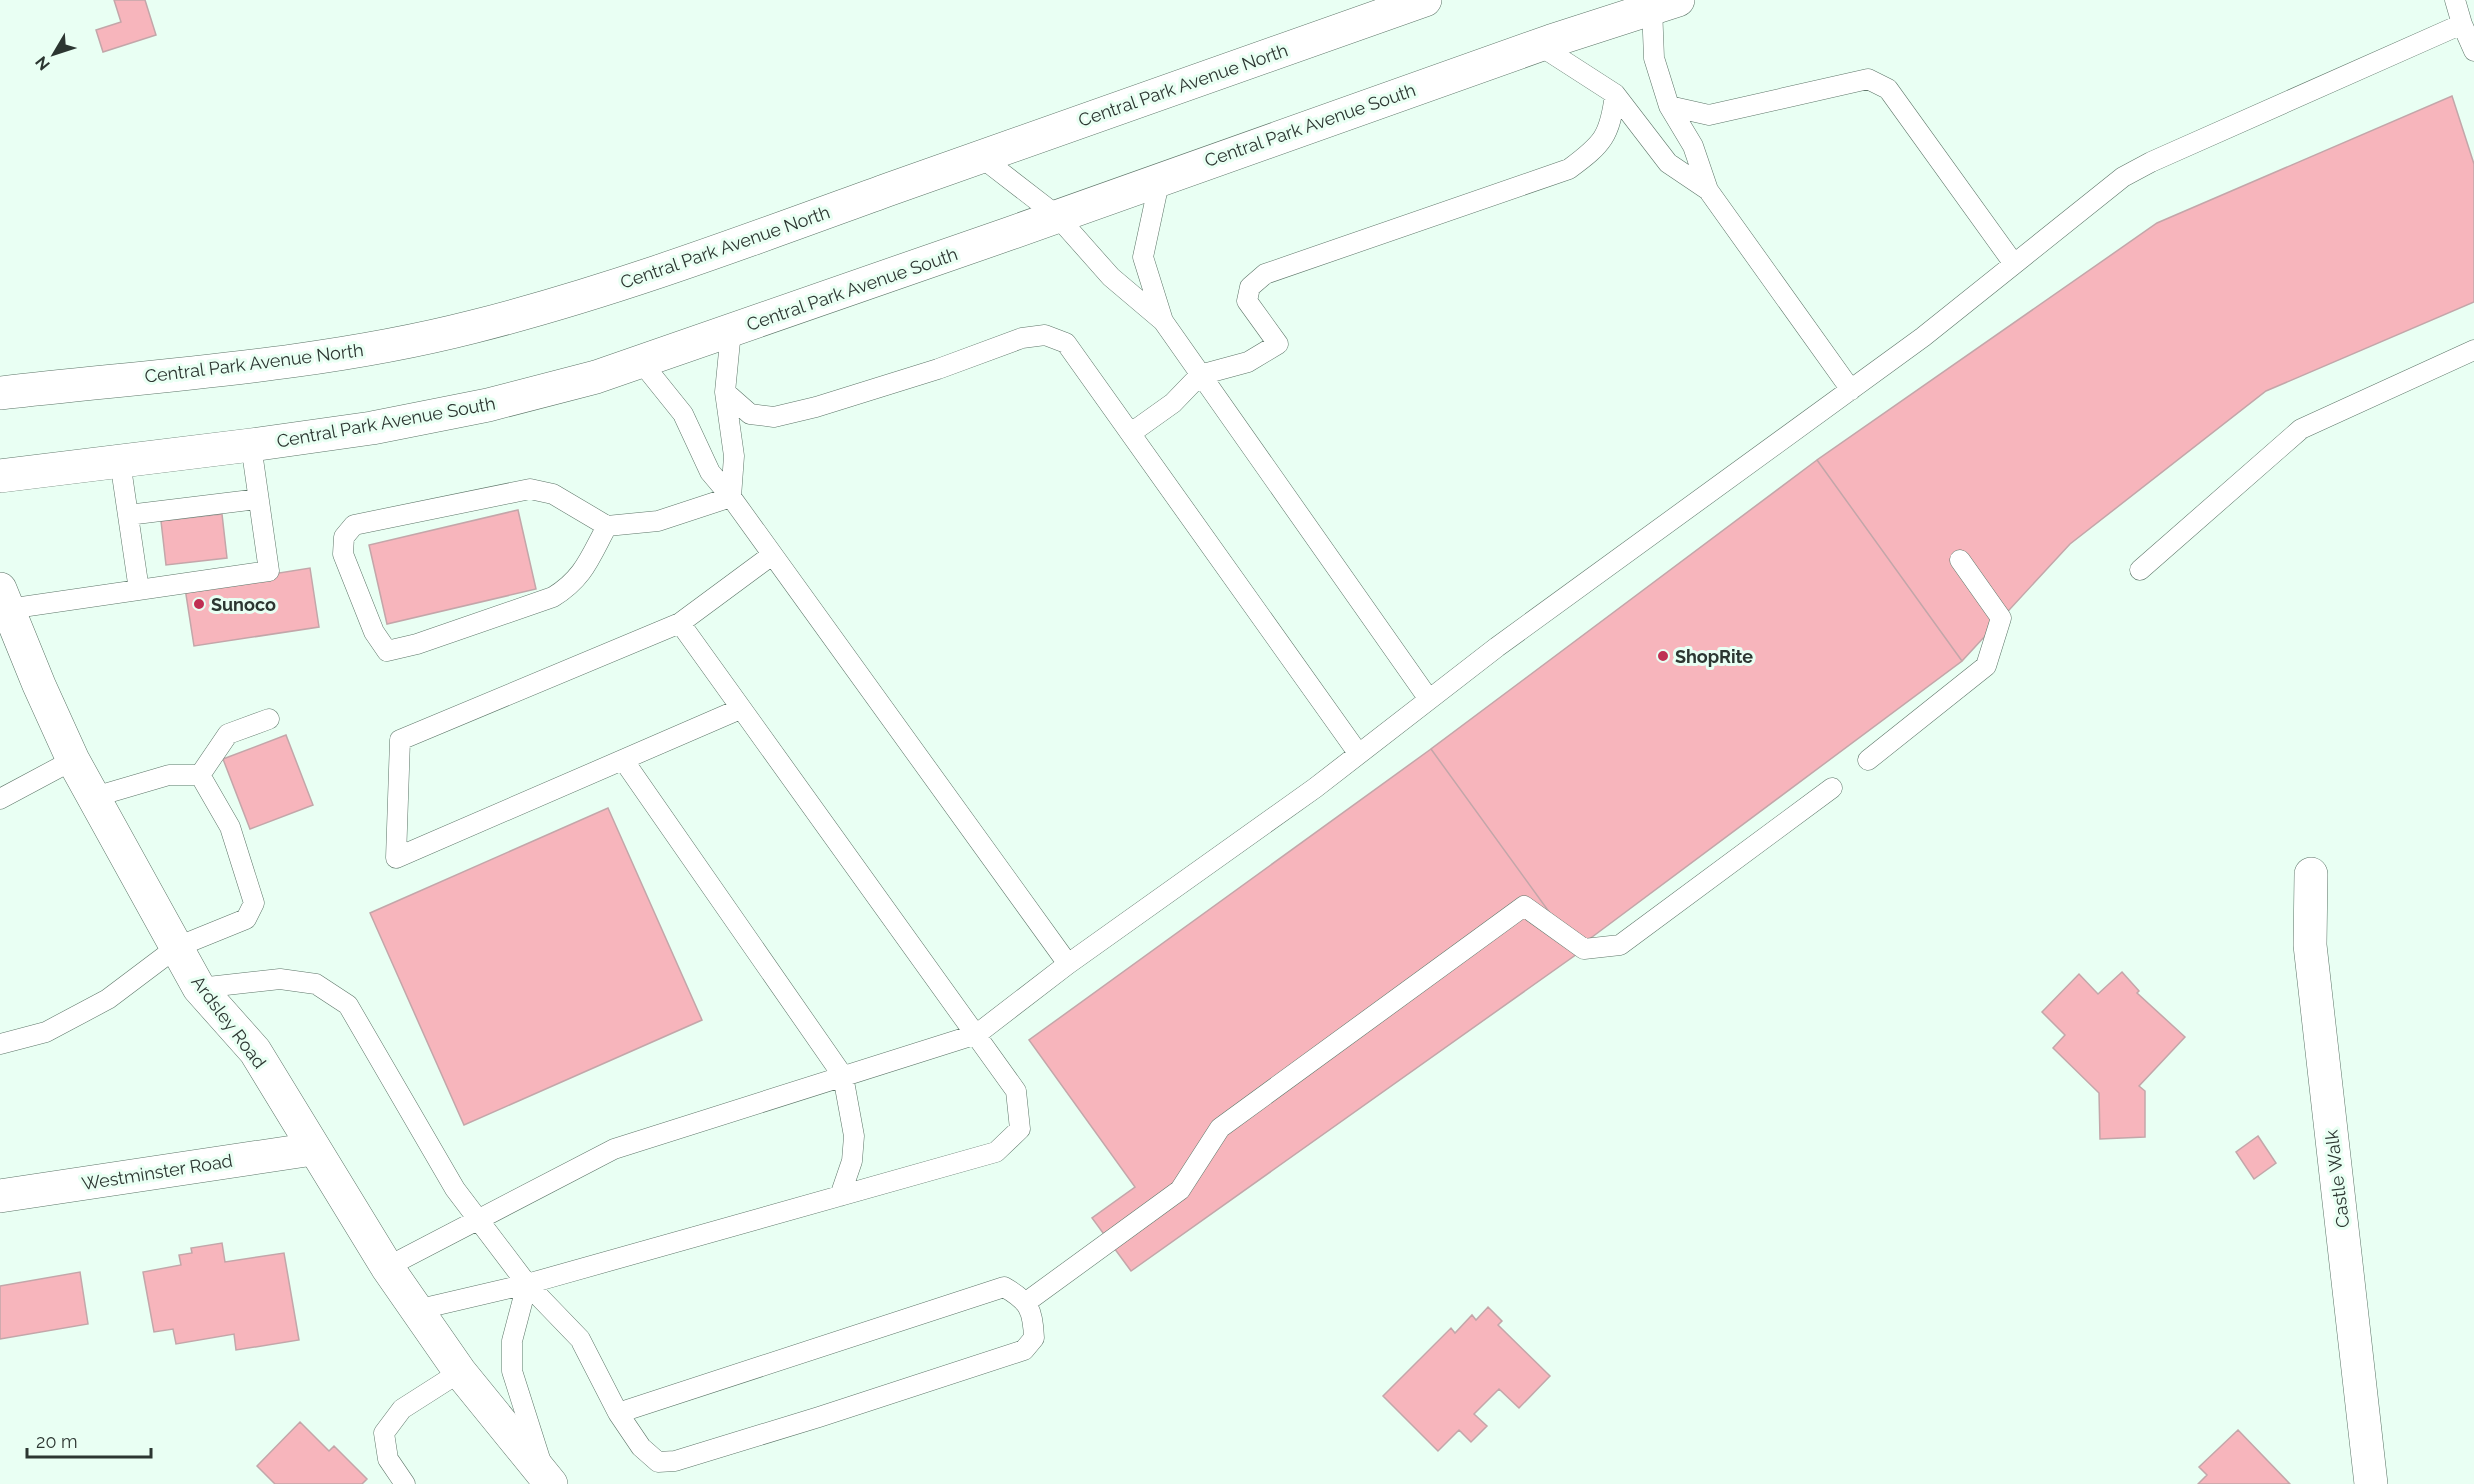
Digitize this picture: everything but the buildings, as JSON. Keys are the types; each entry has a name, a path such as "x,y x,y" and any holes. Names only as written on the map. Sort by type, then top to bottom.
{"main road":[{"name":"Central Park Avenue North","path":"0,393 359,350 470,328 604,290 1425,0"},
{"name":"Central Park Avenue South","path":"0,476 251,446 372,428 488,405 642,363 1662,2"},
{"name":"Ardsley Road","path":"4,599 39,685 74,760 199,988 255,1052 387,1266 460,1372 549,1481"},
{"name":"Castle Walk","path":"2312,874 2310,945 2371,1484"},
{"name":"Westminster Road","path":"0,1196 313,1149"}],"lane":[{"path":"2456,0 2462,24 2474,51"},
{"path":"1662,2 1654,58 1668,106 1693,146 1708,190 1851,390"},
{"path":"387,1266 614,1149 976,1034 1068,964 1315,788 1428,698 1923,337 2123,177 2141,166 2462,24"},
{"path":"1539,45 1615,94 1668,163 1708,190"},
{"path":"1668,106 1709,115 1868,79 1888,89 2014,264"},
{"path":"1131,433 1173,403 1200,375 1248,362 1278,344 1247,301 1250,287 1265,274 1569,169 1594,151 1603,138 1612,122 1615,94"},
{"path":"981,157 1056,215 1111,277 1162,321 1428,698"},
{"path":"1160,178 1143,257 1162,321"},
{"path":"731,331 725,392 734,456 731,497"},
{"path":"725,392 750,414 774,417 816,407 938,369 1022,338 1045,335 1066,343 1358,753"},
{"path":"2140,570 2301,429 2474,350"},
{"path":"642,363 683,414 710,472 731,497 1068,964"},
{"path":"4,599 139,590 269,571 251,446"},
{"path":"120,461 139,590"},
{"path":"607,526 581,573 570,586 553,597 417,644 387,651 374,632 343,554 344,537 354,525 530,489 553,494 607,526 658,521 731,497"},
{"path":"128,515 258,499"},
{"path":"740,709 396,858 400,740 680,623 772,555"},
{"path":"1868,760 1986,666 2001,618 1960,560"},
{"path":"416,1310 527,1284 996,1152 1020,1129 1016,1091 680,623"},
{"path":"200,776 228,734 268,719"},
{"path":"0,799 74,760"},
{"path":"624,761 843,1076 854,1136 852,1161 840,1196"},
{"path":"94,797 169,775 200,776"},
{"path":"0,1044 46,1032 108,999 177,948 246,918 254,903 230,827 200,776"},
{"path":"1025,1303 1180,1190 1220,1128 1524,906 1584,949 1620,945 1832,788"},
{"path":"199,988 280,979 316,984 348,1005 454,1189 527,1284 580,1339 618,1413 641,1447 658,1462 675,1461 819,1417 1024,1350 1034,1338 1033,1316 1021,1297 1004,1287 618,1413"},
{"path":"527,1284 512,1341 512,1371 549,1481"},
{"path":"405,1484 388,1459 384,1433 402,1409 460,1372"}],"place":[{"name":"Sunoco","path":"199,604"},
{"name":"ShopRite","path":"1663,656"}]}
